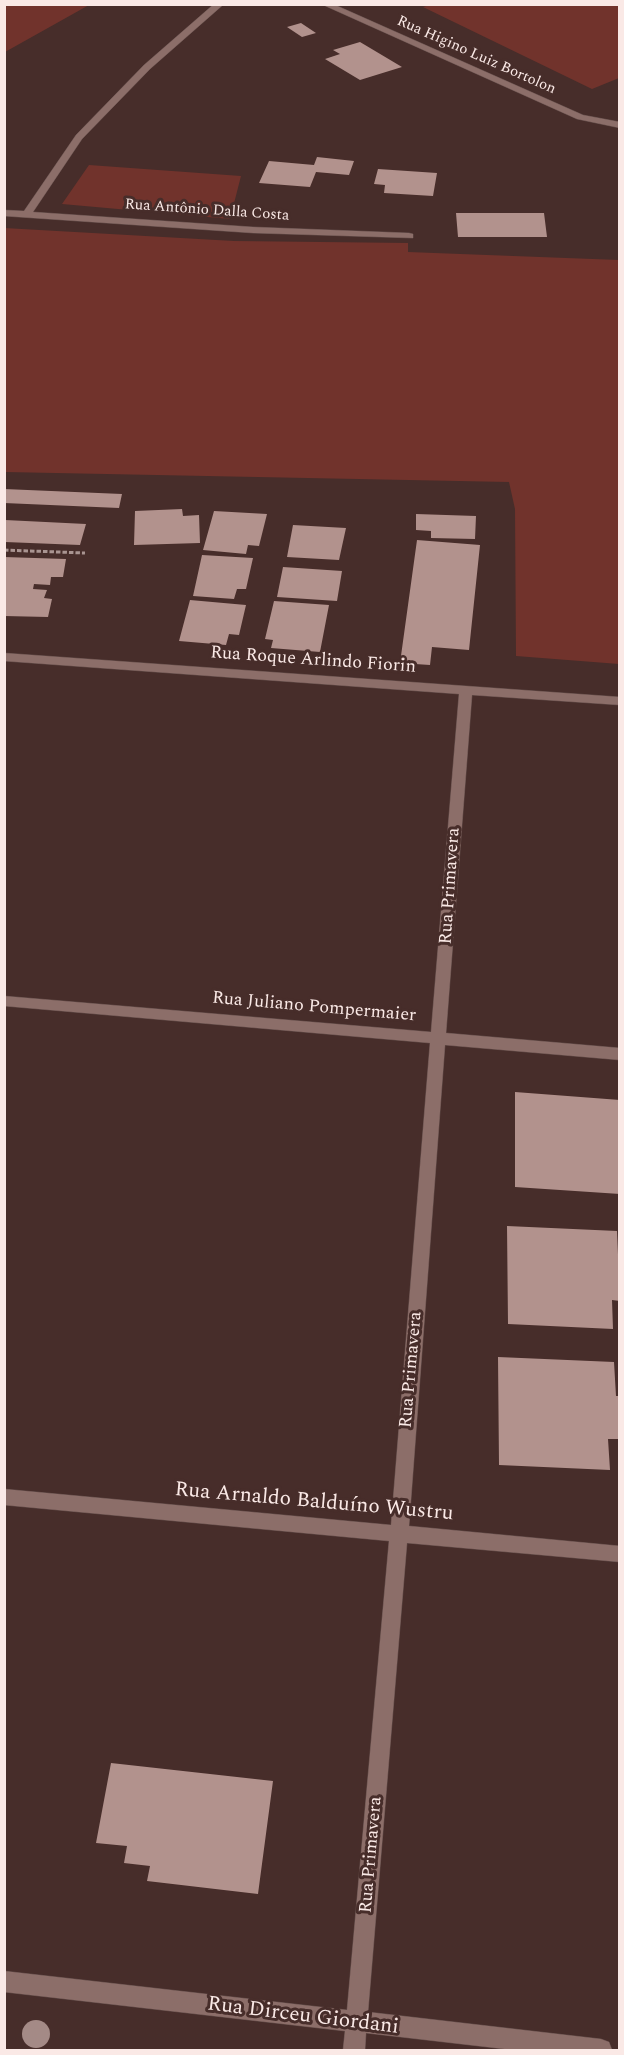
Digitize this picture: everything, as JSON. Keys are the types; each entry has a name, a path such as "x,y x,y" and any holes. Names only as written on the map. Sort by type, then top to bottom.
{"street":[{"path":"27,214 79,137 147,67 220,4"},
{"name":"Rua Higino Luiz Bortolon","path":"325,4 580,117 620,125"},
{"name":"Rua Antônio Dalla Costa","path":"4,213 253,230 409,236"},
{"name":"Rua Roque Arlindo Fiorin","path":"4,657 620,701"},
{"name":"Rua Primavera","path":"354,2050 399,1534 466,690"},
{"name":"Rua Juliano Pompermaier","path":"4,1001 620,1054"},
{"name":"Rua Arnaldo Balduíno Wustru","path":"4,1497 620,1554"},
{"name":"Rua Dirceu Giordani","path":"4,1981 602,2050"}],"path":[{"path":"4,550 85,553"}],"shaded area":[{"path":"5,4 88,4 89,5 5,52"},
{"path":"430,5 619,5 619,78 592,89 423,7"},
{"path":"89,165 241,176 230,219 62,204"},
{"path":"4,228 234,241 408,243 408,252 619,260 619,664 516,656 515,509 509,482 5,472"}],"building":[{"path":"301,23 316,33 302,37 287,27"},
{"path":"360,42 402,67 360,80 325,59 340,54 333,50"},
{"path":"317,157 354,161 349,175 316,172 310,187 259,183 269,161 314,165"},
{"path":"378,169 437,173 433,196 384,193 385,185 374,184"},
{"path":"456,213 544,213 547,237 458,237"},
{"path":"4,489 122,494 119,508 4,503"},
{"path":"182,509 183,516 199,515 200,543 134,545 135,511"},
{"path":"214,511 267,514 259,546 248,545 246,554 203,550"},
{"path":"416,514 476,516 475,539 431,538 431,531 416,530"},
{"path":"5,520 86,524 80,545 5,542"},
{"path":"293,525 346,528 339,560 287,557"},
{"path":"417,540 480,545 469,650 432,647 430,665 400,663"},
{"path":"202,555 253,558 246,589 237,589 234,599 193,596"},
{"path":"4,557 66,559 63,577 51,577 50,585 34,584 33,589 47,590 44,598 52,599 48,617 4,616"},
{"path":"283,567 342,571 337,601 277,597"},
{"path":"190,600 246,605 239,635 229,634 226,645 179,641"},
{"path":"274,601 329,605 320,652 271,648 273,640 265,639"},
{"path":"515,1092 620,1100 620,1194 515,1187"},
{"path":"507,1226 617,1231 620,1301 612,1300 613,1329 508,1324"},
{"path":"498,1357 614,1362 616,1396 620,1396 620,1439 608,1439 610,1470 499,1465"},
{"path":"111,1763 273,1781 258,1894 147,1881 150,1866 124,1863 127,1846 96,1843"}]}
